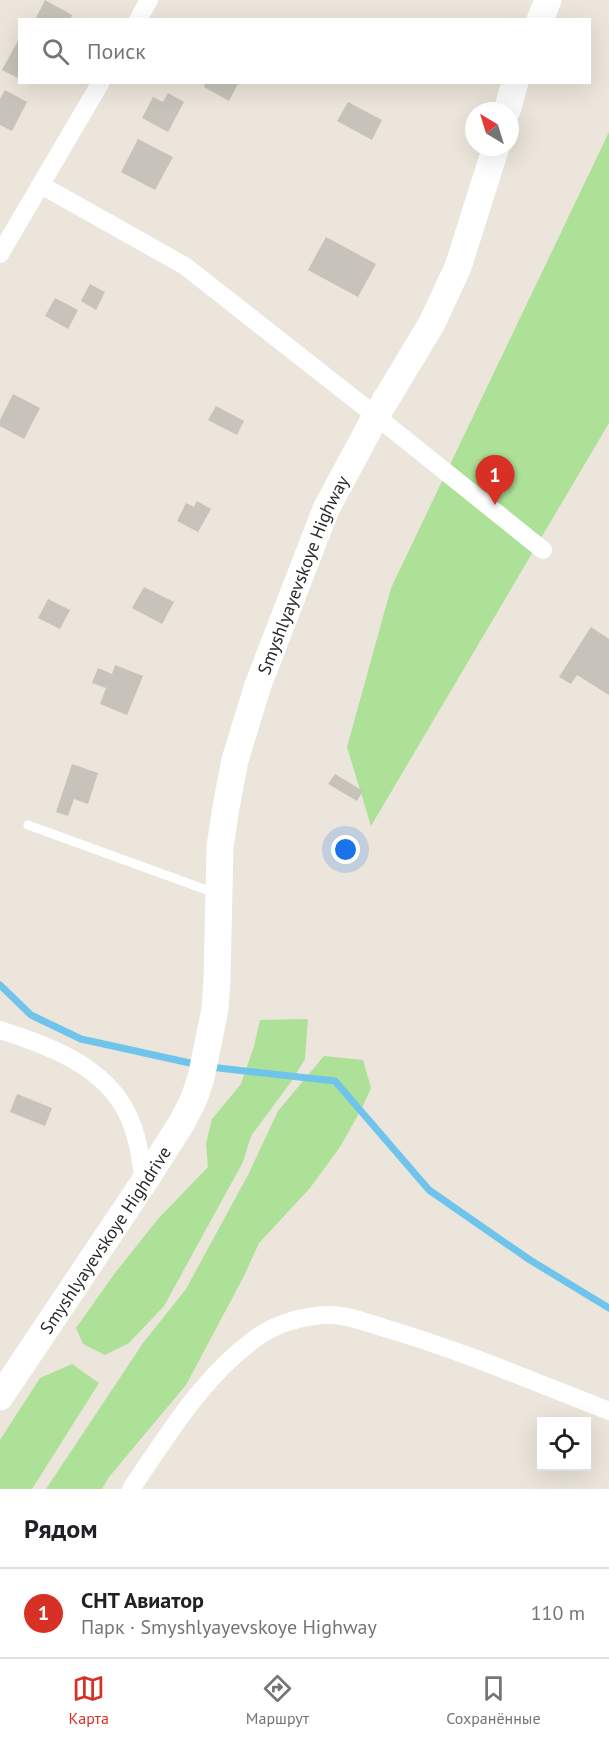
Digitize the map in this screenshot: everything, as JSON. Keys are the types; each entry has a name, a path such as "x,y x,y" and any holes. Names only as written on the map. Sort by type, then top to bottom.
{"street":[{"path":"139,18 149,0"},
{"path":"541,18 548,0"},
{"path":"0,254 100,84"},
{"path":"509,102 514,84"},
{"name":"Smyshlyayevskoye Highway","path":"211,1034 218,980 220,847 235,760 258,685 326,509 376,416 432,323 458,267 493,156"},
{"path":"41,185 185,266 543,550"},
{"path":"0,1030 34,1040 84,1066 109,1086 128,1114 138,1141 144,1182"},
{"name":"Smyshlyayevskoye Highdrive","path":"0,1396 181,1124 193,1101 201,1078 211,1034"},
{"path":"131,1489 185,1410 224,1364 258,1337 296,1319 329,1315 359,1320 420,1339 609,1411"}],"lane":[{"path":"28,825 218,895"}],"green space":[{"path":"609,132 609,423 371,826 347,747 391,588"},
{"path":"308,1019 305,1059 251,1136 243,1162 164,1306 129,1343 105,1355 83,1344 76,1328 115,1273 158,1219 208,1167 206,1144 212,1119 241,1084 260,1020"},
{"path":"324,1056 363,1060 371,1088 340,1147 310,1188 259,1243 186,1385 109,1477 102,1489 46,1489 143,1343 186,1289 249,1173 278,1111"},
{"path":"72,1364 99,1383 32,1489 0,1489 0,1440 40,1378"}],"building":[{"path":"45,0 72,15 71,18 36,18"},
{"path":"18,41 18,78 2,70"},
{"path":"205,84 238,84 229,101 204,87"},
{"path":"5,90 27,102 12,131 0,125 0,99"},
{"path":"168,93 184,102 168,132 142,118 153,97 163,102"},
{"path":"348,102 382,120 372,140 337,121"},
{"path":"138,139 173,157 155,190 121,172"},
{"path":"326,237 376,264 358,297 308,270"},
{"path":"90,284 105,292 96,310 81,301"},
{"path":"55,298 78,310 68,329 45,316"},
{"path":"13,394 40,408 24,439 0,426 0,420"},
{"path":"216,406 244,421 237,435 208,420"},
{"path":"197,501 211,509 198,532 177,521 186,503 194,507"},
{"path":"144,587 174,602 162,624 132,608"},
{"path":"48,599 70,610 60,629 38,618"},
{"path":"591,627 609,639 609,695 577,675 571,684 559,677"},
{"path":"115,665 143,676 127,715 100,704 106,688 92,683 98,668 112,674"},
{"path":"72,764 98,773 88,804 74,799 68,816 56,812"},
{"path":"335,774 363,791 357,801 328,784"},
{"path":"17,1094 52,1108 45,1126 10,1112"}],"waterway":[{"path":"0,985 31,1015 81,1039 199,1065"},
{"path":"210,1067 335,1081 429,1190 530,1260 609,1308"}],"place":[{"name":"СНТ Авиатор","path":"495,505"}]}
